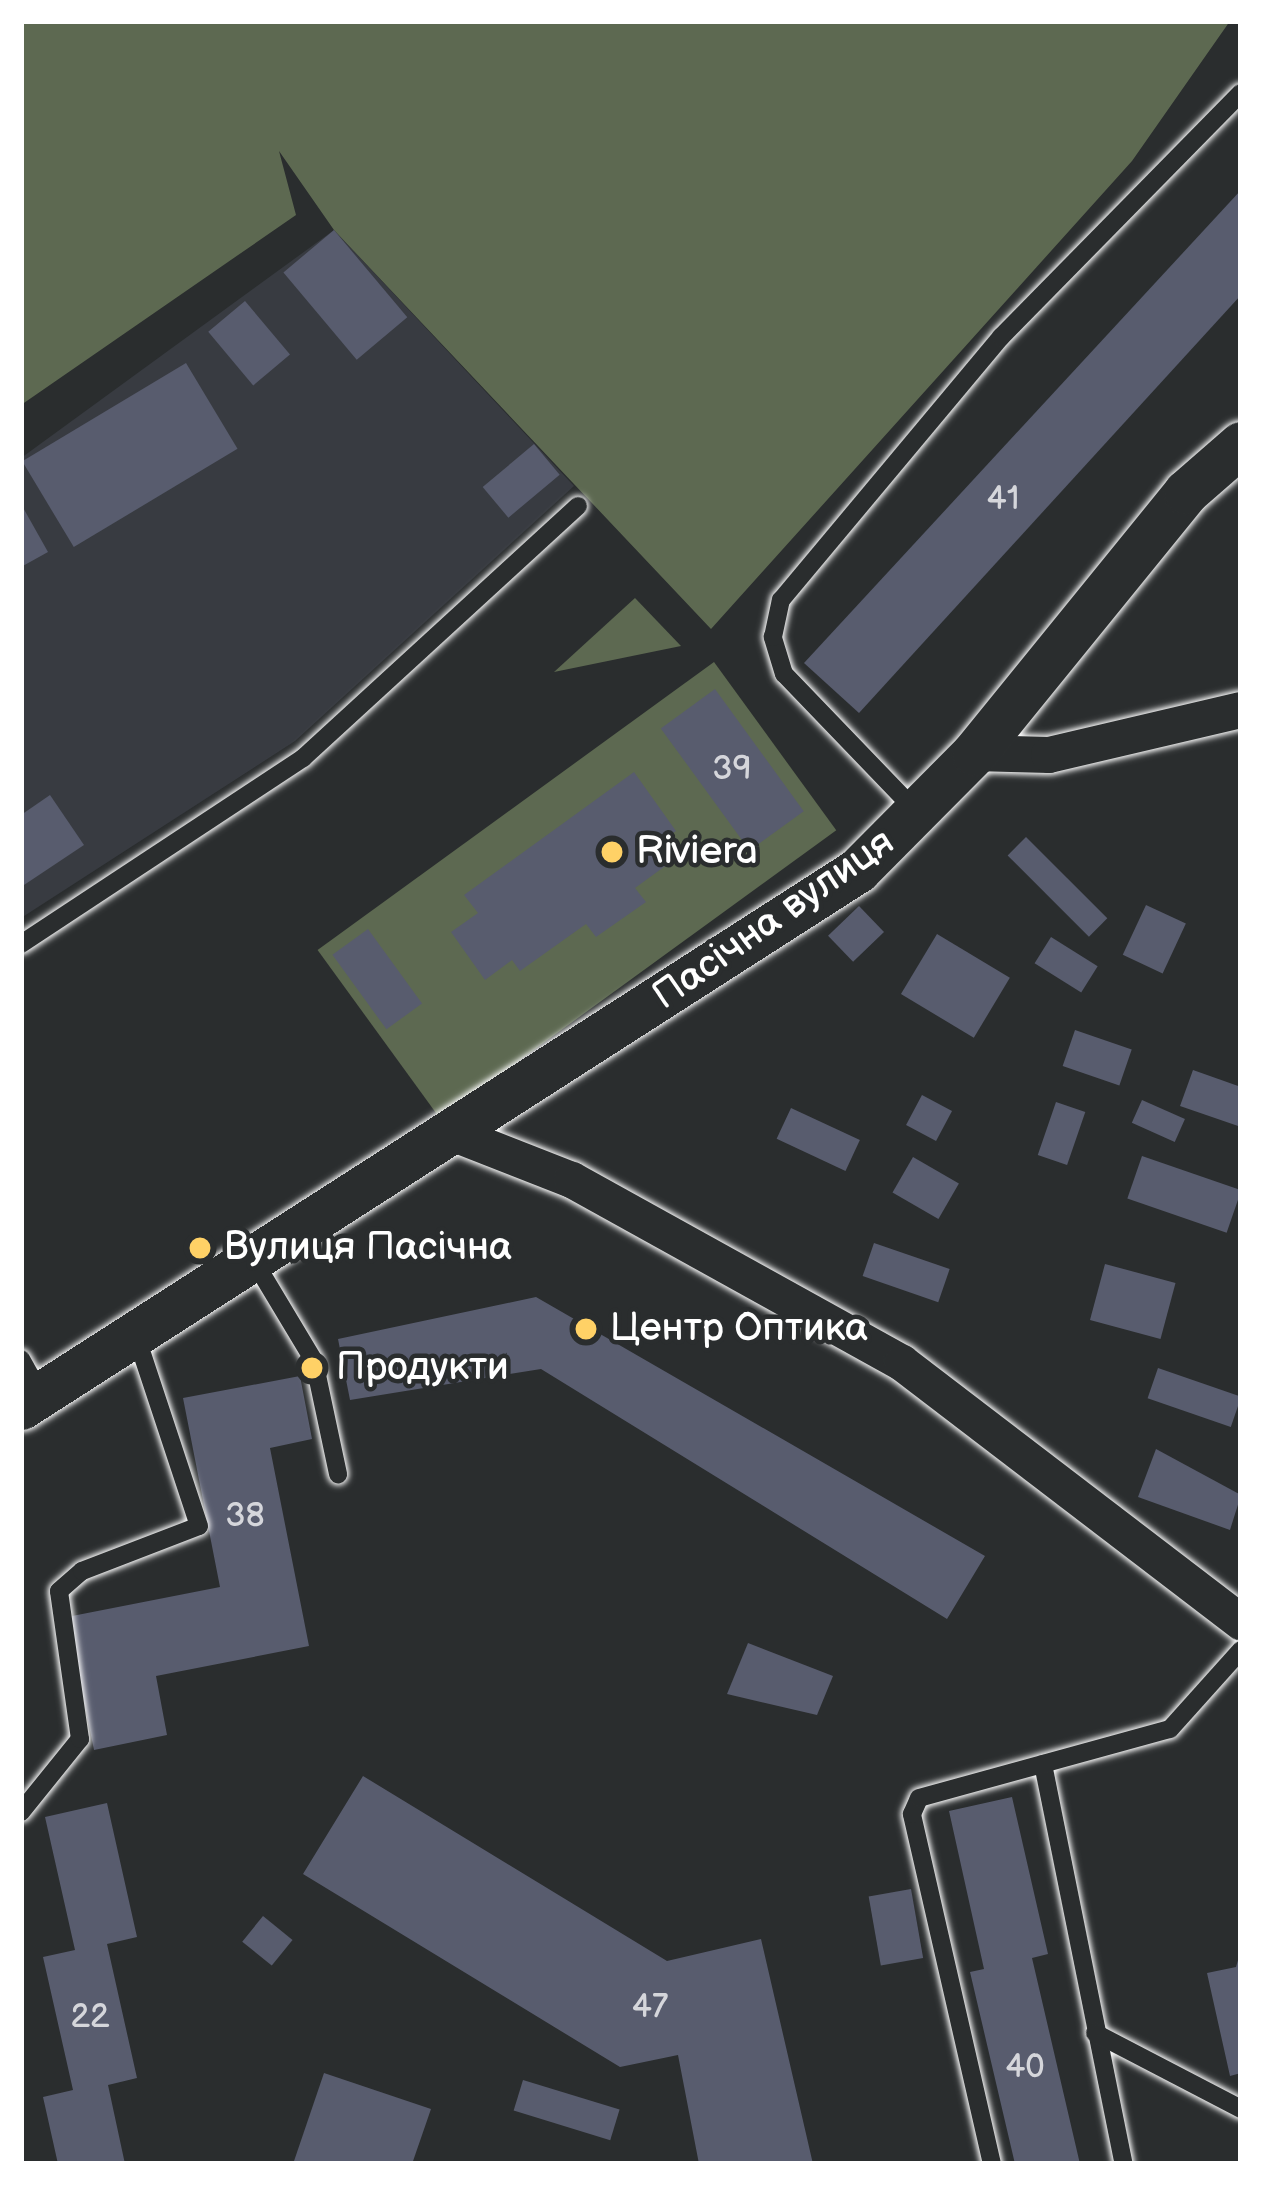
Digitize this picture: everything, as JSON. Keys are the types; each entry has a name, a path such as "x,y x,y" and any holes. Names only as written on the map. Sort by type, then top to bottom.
{"street":[{"name":"Пасічна вулиця","path":"28,1387 136,1336 457,1136 858,870 919,814 974,753 1076,614 1241,444"},
{"path":"974,753 1048,755 1241,710"},
{"path":"457,1136 572,1180 902,1363 1241,1622"}],"lane":[{"path":"919,814 784,674 773,637 782,600 1001,337 1241,93"},
{"path":"21,944 303,758 578,506"},
{"path":"254,1262 314,1361 338,1474"},
{"path":"21,1811 80,1739 59,1592 82,1571 200,1526 136,1336"},
{"path":"992,2164 912,1814 920,1798 1170,1729 1241,1650"},
{"path":"1042,1764 1124,2164"},
{"path":"1095,2033 1241,2109"}],"shaded area":[{"path":"334,230 574,486 295,741 21,918 21,458"}],"green space":[{"path":"21,21 1230,21 1132,161 711,629 334,230 279,151 296,215 21,405"},
{"path":"635,598 681,646 554,672"},
{"path":"714,662 836,830 440,1118 318,950"}],"building":[{"path":"1241,190 1241,295 859,713 804,663"},
{"path":"334,230 407,317 357,360 283,272"},
{"path":"245,301 290,355 253,385 208,332"},
{"path":"186,363 238,449 74,547 22,461"},
{"path":"534,444 560,475 508,518 483,487"},
{"path":"21,504 48,552 21,567"},
{"path":"715,689 804,811 750,851 661,728"},
{"path":"634,772 676,831 666,838 679,856 635,888 646,902 596,937 586,924 520,971 512,960 485,980 451,932 478,913 464,895"},
{"path":"50,795 84,845 21,887 21,815"},
{"path":"1026,837 1107,918 1089,937 1008,855"},
{"path":"1146,905 1186,924 1163,973 1123,955"},
{"path":"859,906 884,932 853,962 828,936"},
{"path":"368,929 422,1003 386,1029 332,955"},
{"path":"937,934 1010,978 974,1038 901,994"},
{"path":"1051,937 1098,966 1081,992 1035,963"},
{"path":"1075,1030 1132,1050 1119,1085 1063,1066"},
{"path":"1193,1070 1241,1087 1241,1127 1180,1106"},
{"path":"922,1095 952,1111 936,1141 906,1125"},
{"path":"1142,1100 1185,1119 1175,1142 1132,1123"},
{"path":"1056,1102 1085,1112 1067,1165 1038,1155"},
{"path":"791,1108 860,1140 846,1171 777,1139"},
{"path":"1142,1156 1241,1190 1227,1233 1127,1199"},
{"path":"913,1157 959,1184 938,1219 892,1193"},
{"path":"874,1243 950,1269 938,1302 863,1276"},
{"path":"1105,1264 1176,1283 1161,1339 1090,1320"},
{"path":"536,1297 985,1556 947,1619 541,1369 350,1400 338,1339"},
{"path":"1158,1368 1241,1397 1231,1427 1148,1398"},
{"path":"300,1376 312,1439 270,1448 309,1646 156,1676 167,1735 94,1750 67,1617 220,1587 183,1398"},
{"path":"1156,1449 1241,1495 1230,1530 1138,1497"},
{"path":"748,1643 833,1676 817,1715 727,1694"},
{"path":"363,1776 667,1961 761,1939 813,2164 699,2164 678,2055 620,2067 303,1874"},
{"path":"1012,1797 1048,1954 1032,1958 1080,2164 1015,2164 970,1972 984,1969 949,1811"},
{"path":"107,1803 137,1937 107,1944 137,2078 108,2085 125,2164 58,2164 43,2097 73,2090 43,1957 75,1950 45,1817"},
{"path":"911,1889 923,1958 881,1965 869,1896"},
{"path":"263,1916 293,1940 272,1966 242,1942"},
{"path":"1241,1950 1241,2073 1230,2076 1207,1973 1236,1967"},
{"path":"324,2073 431,2109 412,2164 293,2164"},
{"path":"523,2080 620,2110 610,2140 514,2111"}],"place":[{"name":"Riviera","path":"612,852"},
{"name":"Вулиця Пасічна","path":"200,1248"},
{"name":"Центр Оптика","path":"586,1329"},
{"name":"Продукти","path":"312,1368"}]}
